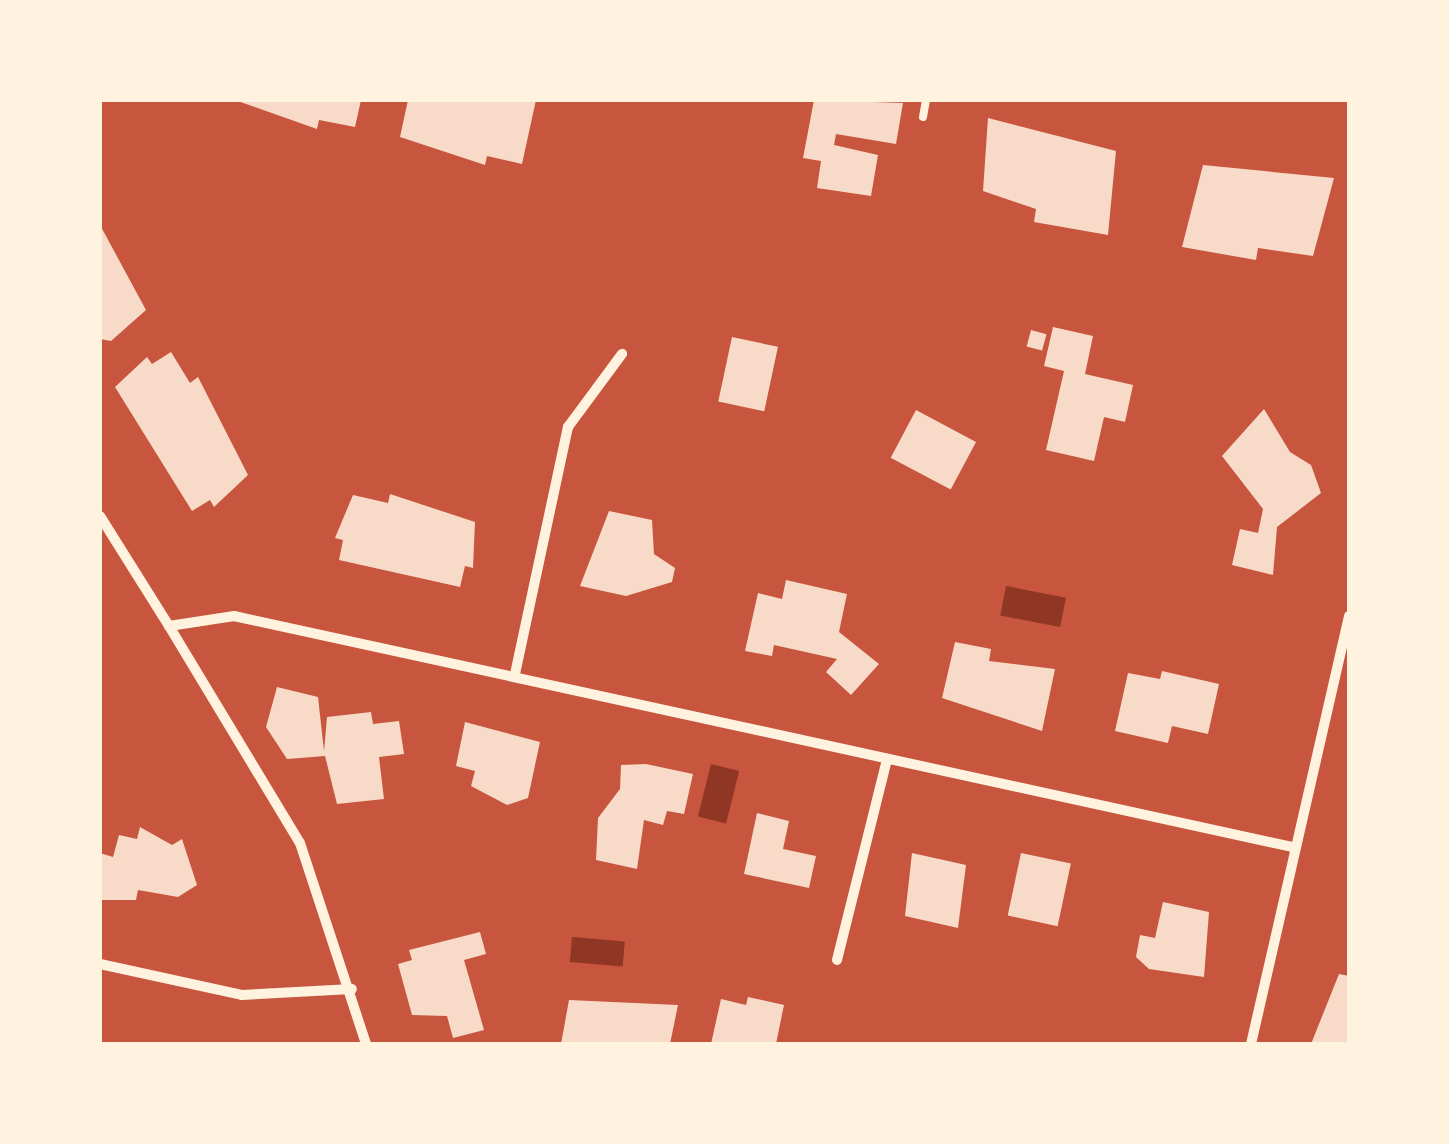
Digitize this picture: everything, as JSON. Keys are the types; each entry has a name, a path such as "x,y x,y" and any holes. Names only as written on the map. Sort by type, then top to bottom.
{"street":[{"path":"515,674 568,427 622,354"},
{"path":"100,516 300,843 352,989 366,1044"},
{"path":"169,626 234,616 1293,846"},
{"path":"1251,1044 1293,846 1349,616"},
{"path":"837,960 887,759"},
{"path":"100,964 242,994 352,989"}],"lane":[{"path":"923,117 926,100"}],"shaded area":[{"path":"1006,586 1066,598 1060,627 1000,615"},
{"path":"711,764 739,771 726,823 698,816"},
{"path":"572,937 625,942 623,967 570,962"}],"building":[{"path":"235,100 361,100 355,127 319,120 317,129"},
{"path":"408,100 536,100 522,164 487,156 485,165 400,137"},
{"path":"814,100 903,103 896,144 836,134 834,145 878,155 871,196 817,188 821,161 803,158"},
{"path":"988,118 1116,151 1108,235 1034,222 1036,209 983,191"},
{"path":"1203,165 1334,178 1313,256 1258,248 1256,260 1182,247"},
{"path":"100,225 146,310 111,341 100,339"},
{"path":"1053,327 1093,336 1085,374 1133,385 1125,422 1104,417 1094,461 1046,450 1064,371 1044,366"},
{"path":"1031,330 1046,334 1042,351 1027,346"},
{"path":"732,337 778,347 764,411 718,402"},
{"path":"171,352 190,383 198,377 248,475 214,507 210,500 192,511 115,387 147,357 152,364"},
{"path":"1264,409 1290,452 1311,465 1321,493 1277,527 1273,575 1232,565 1240,529 1258,533 1263,509 1222,456"},
{"path":"916,410 976,442 951,490 891,458"},
{"path":"390,494 475,522 473,568 465,566 460,587 339,560 343,540 335,538 353,495 388,503"},
{"path":"609,511 652,520 654,554 675,568 672,582 626,596 580,586"},
{"path":"786,580 847,594 839,632 879,664 851,695 826,672 837,659 774,645 772,656 745,651 758,593 782,599"},
{"path":"955,642 991,649 989,661 1055,669 1042,731 942,698"},
{"path":"1162,671 1219,684 1208,734 1172,726 1168,743 1115,731 1128,673 1160,679"},
{"path":"277,687 318,697 324,751 327,717 371,712 373,724 399,721 404,754 379,757 384,799 337,804 325,756 287,759 266,727"},
{"path":"465,722 540,742 528,798 507,805 471,786 475,771 456,766"},
{"path":"646,764 693,774 684,814 667,811 663,825 644,820 637,869 596,860 598,818 620,789 621,765"},
{"path":"757,813 789,821 783,849 816,856 809,888 744,874"},
{"path":"140,827 172,845 182,839 197,885 178,897 138,890 136,900 100,900 100,853 113,857 119,835 137,839"},
{"path":"912,853 966,865 958,928 905,916"},
{"path":"1021,853 1071,864 1058,926 1008,916"},
{"path":"1163,902 1209,912 1204,977 1149,969 1136,957 1140,935 1155,938"},
{"path":"480,932 486,954 464,960 484,1030 453,1038 447,1016 412,1015 398,964 412,960 409,950"},
{"path":"1339,974 1349,976 1349,1044 1311,1044"},
{"path":"748,997 784,1005 776,1044 711,1044 721,999 746,1005"},
{"path":"569,1000 678,1005 670,1044 561,1044"}]}
